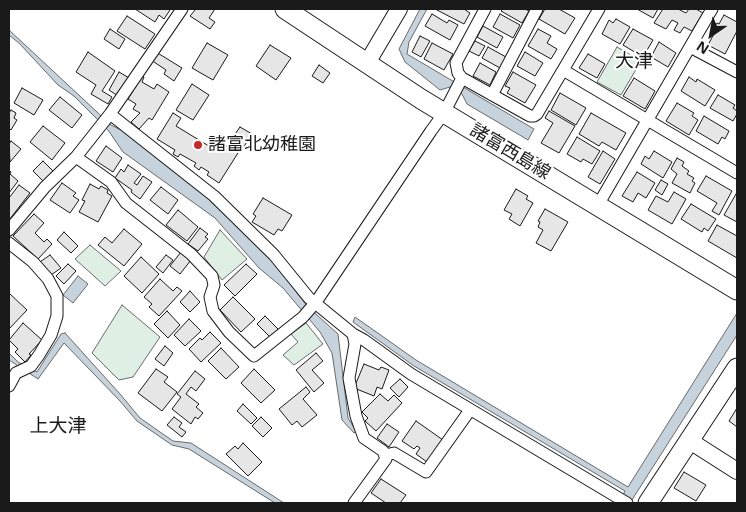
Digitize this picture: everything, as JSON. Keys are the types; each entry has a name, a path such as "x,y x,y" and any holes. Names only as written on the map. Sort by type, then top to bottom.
{"main road":[{"name":"諸富西島線","path":"286,9 444,113 737,290"},
{"path":"648,503 737,368"}],"street":[{"path":"9,230 44,187 76,157 109,116 182,9"},
{"path":"367,63 398,9"},
{"path":"485,9 456,63 458,72 462,78 530,116 538,114 599,9"},
{"path":"492,95 537,9"},
{"path":"598,205 712,9"},
{"path":"690,47 737,72"},
{"path":"563,70 737,173"},
{"path":"76,157 111,182 126,203 191,254 212,276 214,285 210,297 213,311 229,332 254,356 303,317 314,305 444,113 462,78"},
{"path":"109,116 214,196 274,255 314,305 411,374 623,501"},
{"path":"9,243 33,262 48,279 57,296 57,316 52,336 26,368 16,373 9,386"},
{"path":"353,334 355,344 349,378 356,416 364,438 383,451 386,459 354,503"},
{"path":"385,455 394,453 426,472 470,410"},
{"path":"690,441 737,471"}],"green space":[{"path":"617,47 641,61 621,95 597,82"},
{"path":"220,230 247,259 222,280 204,257"},
{"path":"90,245 121,271 105,286 75,259"},
{"path":"122,305 160,337 133,377 119,380 92,353"},
{"path":"306,323 323,344 294,365 283,355 298,342 291,334"}],"shaded area":[{"path":"420,9 427,9 409,42 407,54 534,129 528,140 467,104 462,94 450,87 440,90 405,62 399,49"},
{"path":"9,30 111,125 123,131 198,189 270,258 307,306 338,334 348,418 356,431 354,433 342,420 332,353 320,332 283,288 259,268 215,218 123,152 108,130 74,96 58,85 19,43 9,35"},
{"path":"78,276 88,284 73,303 63,295"},
{"path":"737,313 737,335 630,503 619,503 625,491 414,366 353,322 355,317 416,360 628,487"},
{"path":"65,333 140,418 173,441 191,443 284,503 275,503 189,449 172,445 137,421 64,343 38,379 9,360 9,353 18,362 37,372 61,334"}],"building":[{"path":"135,9 170,10 164,19 159,15 155,22"},
{"path":"193,9 215,9 209,18 215,22 210,29 190,16 195,10"},
{"path":"435,9 464,9 470,13 464,24"},
{"path":"503,9 525,9 529,11 522,23 501,11"},
{"path":"545,9 559,9 575,18 565,34 539,19"},
{"path":"637,9 658,9 653,18"},
{"path":"663,9 678,9 686,13 689,9 696,9 703,13 692,31 684,27 680,33 674,30 678,23 672,20 666,29 654,23"},
{"path":"432,14 447,23 449,20 458,25 450,40 425,26"},
{"path":"500,14 520,25 513,38 493,27"},
{"path":"724,15 737,22 737,31 725,54 708,45 716,30 713,29 717,23 719,24"},
{"path":"127,16 155,34 145,49 117,31"},
{"path":"616,19 630,27 620,44 602,34 609,20 613,23"},
{"path":"483,26 503,37 497,48 477,37"},
{"path":"110,29 125,39 119,49 104,39"},
{"path":"538,29 551,36 547,43 557,49 551,59 528,46"},
{"path":"633,29 653,40 643,57 623,45"},
{"path":"420,36 430,41 421,57 412,52"},
{"path":"475,41 485,46 479,56 469,51"},
{"path":"659,42 676,53 668,67 651,57"},
{"path":"207,43 228,55 213,80 192,68"},
{"path":"432,43 453,54 444,70 424,59"},
{"path":"270,45 291,58 276,80 256,66"},
{"path":"488,47 506,57 500,68 482,58"},
{"path":"88,52 115,71 102,91 112,97 108,104 91,94 96,85 76,72"},
{"path":"156,52 182,68 174,81 164,74 166,70 151,60"},
{"path":"525,52 543,63 535,76 517,66"},
{"path":"588,54 605,64 597,78 579,68"},
{"path":"480,63 496,72 490,85 473,76"},
{"path":"319,65 330,73 323,83 312,76"},
{"path":"119,72 129,78 118,96 109,90"},
{"path":"513,72 536,85 525,103 507,93 510,88 505,86"},
{"path":"139,75 144,77 142,82 154,89 157,84 169,92 152,120 149,118 139,129 131,122 140,113 133,109 136,104 128,99"},
{"path":"689,77 696,82 697,79 715,90 705,106 681,91"},
{"path":"634,78 655,91 645,109 623,96"},
{"path":"192,84 209,95 193,120 176,110"},
{"path":"22,88 43,100 34,115 14,103"},
{"path":"560,93 586,108 576,125 551,110"},
{"path":"718,95 735,105 733,108 737,111 737,114 733,121 710,108"},
{"path":"60,97 82,115 72,128 49,110"},
{"path":"677,103 694,113 692,116 698,120 689,135 666,121"},
{"path":"11,110 16,113 14,118 17,120 11,130 9,128 9,113"},
{"path":"549,111 575,126 559,153 541,143 553,123 545,118"},
{"path":"173,113 181,118 176,126 217,151 222,143 238,153 219,183 207,175 209,172 201,167 199,170 194,166 196,163 180,154 178,157 173,154 175,150 157,139"},
{"path":"591,113 626,133 616,150 602,142 599,146 579,134"},
{"path":"704,116 729,131 725,139 722,137 718,144 696,131"},
{"path":"43,126 65,143 52,160 30,142"},
{"path":"240,127 252,134 243,148 231,140"},
{"path":"577,137 600,151 592,164 583,159 581,162 567,154"},
{"path":"11,141 21,149 10,162 9,144"},
{"path":"106,146 122,158 113,172 96,161"},
{"path":"603,151 615,159 600,184 588,177"},
{"path":"654,151 672,162 663,178 641,164 645,156 649,159"},
{"path":"677,158 684,162 682,166 689,171 687,174 694,178 692,181 695,183 690,193 672,183 677,174 671,169"},
{"path":"43,161 54,172 44,182 33,171"},
{"path":"128,165 141,174 134,183 137,185 143,176 152,182 140,199 131,192 132,190 115,178 121,169 124,172"},
{"path":"9,170 10,174 18,181 9,193"},
{"path":"637,172 655,183 646,198 638,193 633,202 622,196"},
{"path":"706,176 732,191 719,215 712,211 717,203 697,191"},
{"path":"661,180 668,184 662,195 655,190"},
{"path":"62,183 76,193 73,196 79,200 70,213 50,200"},
{"path":"90,184 99,189 101,186 108,190 107,193 112,196 98,222 79,212 85,201 82,200"},
{"path":"19,185 30,193 9,220 9,198"},
{"path":"161,187 178,200 168,214 150,200"},
{"path":"516,189 528,196 526,199 533,203 520,226 509,219 512,214 504,210"},
{"path":"674,192 686,199 672,224 648,210 656,196 668,202"},
{"path":"737,194 737,222 724,215"},
{"path":"263,198 292,215 282,231 278,229 274,235 252,222 256,216 253,214"},
{"path":"691,204 716,219 708,231 704,228 702,232 681,219"},
{"path":"545,209 568,222 551,251 536,243 543,230 538,227 540,222 538,221"},
{"path":"178,210 198,227 187,241 166,225"},
{"path":"34,214 44,223 35,233 44,242 47,239 52,244 38,259 13,236"},
{"path":"717,225 737,236 737,258 708,241"},
{"path":"200,228 208,234 205,237 208,239 198,251 188,244"},
{"path":"124,229 142,244 124,266 98,245 105,237 112,243"},
{"path":"64,232 78,246 71,253 57,240"},
{"path":"181,252 191,260 180,274 170,266"},
{"path":"50,255 61,268 51,275 40,262"},
{"path":"166,255 173,260 163,273 156,267"},
{"path":"141,257 159,274 142,293 124,276"},
{"path":"68,264 76,271 64,284 56,276"},
{"path":"246,264 257,274 235,296 224,285"},
{"path":"160,279 173,291 177,287 182,291 159,316 149,307 152,304 144,297"},
{"path":"190,291 200,302 190,312 180,302"},
{"path":"9,293 27,310 9,329"},
{"path":"233,297 255,319 241,332 220,310"},
{"path":"167,311 180,325 168,338 154,324"},
{"path":"265,316 278,329 270,337 257,324"},
{"path":"189,319 201,331 185,346 174,335"},
{"path":"23,323 42,340 29,354 31,355 25,362 15,352 18,349 9,340"},
{"path":"210,332 221,343 201,362 189,349 200,338 202,340"},
{"path":"165,346 173,353 164,366 155,359"},
{"path":"221,348 239,367 226,379 208,361"},
{"path":"316,353 323,361 312,370 324,383 314,392 296,370"},
{"path":"364,364 379,370 381,367 389,370 382,389 377,387 374,396 354,388"},
{"path":"156,369 168,377 164,382 177,392 162,411 138,393"},
{"path":"254,369 275,390 261,403 241,383"},
{"path":"195,371 205,379 196,391 191,387 186,394 199,404 196,407 203,413 198,419 195,417 191,424 172,409 181,397 177,394"},
{"path":"400,379 408,387 399,397 390,388"},
{"path":"306,387 310,392 303,399 317,415 302,427 297,421 292,425 279,409"},
{"path":"380,394 388,401 394,395 402,403 376,431 365,421 368,418 362,412"},
{"path":"243,404 257,418 251,424 237,411"},
{"path":"737,408 737,427 729,421"},
{"path":"174,417 182,423 179,427 186,432 182,437 167,425"},
{"path":"261,417 272,428 263,437 252,426"},
{"path":"416,421 443,440 427,462 416,454 420,448 417,446 414,449 402,441"},
{"path":"387,424 399,432 389,447 377,438"},
{"path":"243,443 262,462 248,476 226,454 235,446 238,449"},
{"path":"684,472 706,485 696,501 674,488"},
{"path":"381,479 406,495 400,503 386,503 371,493"}],"place":[{"name":"諸富北幼稚園","path":"198,145"}],"district":[{"name":"大津","path":"634,62"},
{"name":"上大津","path":"58,427"}]}
